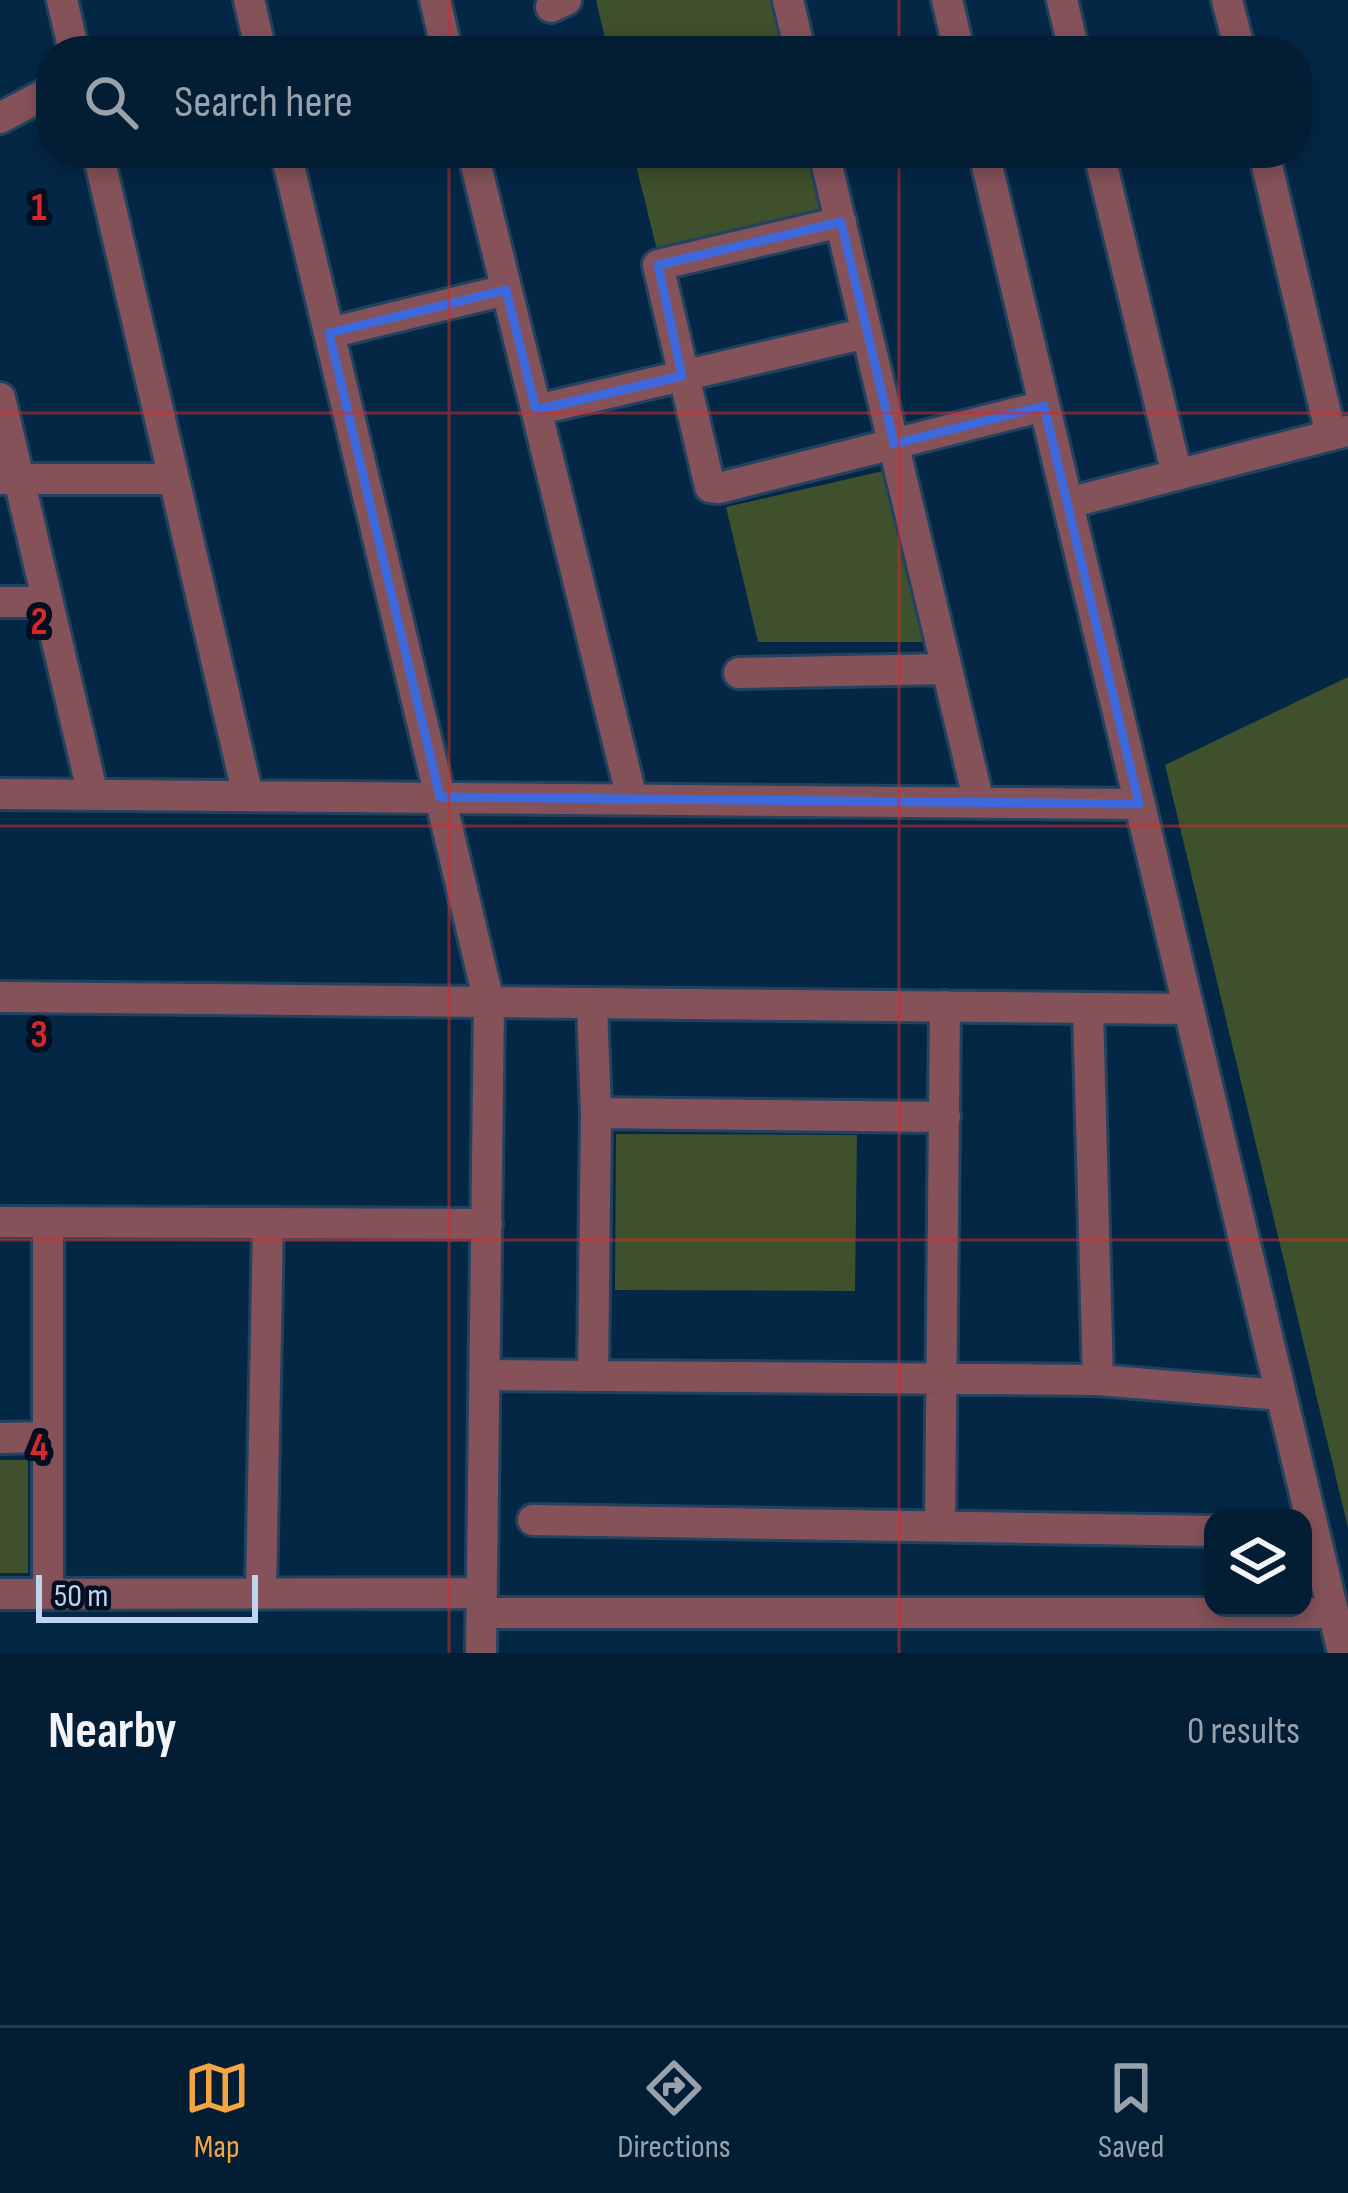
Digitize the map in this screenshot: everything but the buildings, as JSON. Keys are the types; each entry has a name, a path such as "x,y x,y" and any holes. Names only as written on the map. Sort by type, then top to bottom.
{"street":[{"path":"62,0 70,36"},
{"path":"249,0 257,36"},
{"path":"435,0 443,36"},
{"path":"788,0 796,36"},
{"path":"947,0 955,36"},
{"path":"1062,0 1070,36"},
{"path":"1227,0 1236,36"},
{"path":"0,118 36,99"},
{"path":"101,168 248,796"},
{"path":"290,168 489,1002 481,1653"},
{"path":"476,168 632,800"},
{"path":"828,168 979,803"},
{"path":"988,168 1343,1653"},
{"path":"1103,168 1177,475"},
{"path":"1068,503 1340,433 1268,168"},
{"path":"841,222 658,265 710,487 1045,406"},
{"path":"329,333 506,290"},
{"path":"536,410 867,333"},
{"path":"0,398 10,479 48,602 93,795"},
{"path":"10,479 174,479"},
{"path":"0,602 48,602"},
{"path":"739,673 947,669"},
{"path":"0,794 1139,804"},
{"path":"0,997 1189,1009"},
{"path":"592,1004 596,1113 593,1376"},
{"path":"940,1526 945,1006"},
{"path":"1088,1008 1098,1380"},
{"path":"596,1113 945,1117"},
{"path":"0,1222 487,1224"},
{"path":"48,1222 48,1594"},
{"path":"261,1594 268,1223"},
{"path":"484,1375 1098,1380 1281,1395"},
{"path":"0,1438 48,1437"},
{"path":"533,1520 1204,1531"},
{"path":"0,1594 261,1594 482,1603 1333,1613"}],"highlighted area":[{"path":"841,222 894,444 1044,406 1139,804 440,797 329,333 506,290 536,410 682,376 658,265"}],"green space":[{"path":"596,0 771,0 779,36 604,36"},
{"path":"637,168 813,168 824,214 657,250"},
{"path":"883,471 923,642 758,642 726,507"},
{"path":"1348,677 1348,1528 1165,765"},
{"path":"616,1134 857,1135 855,1291 615,1290"},
{"path":"0,1460 28,1460 28,1573 0,1573"}]}
